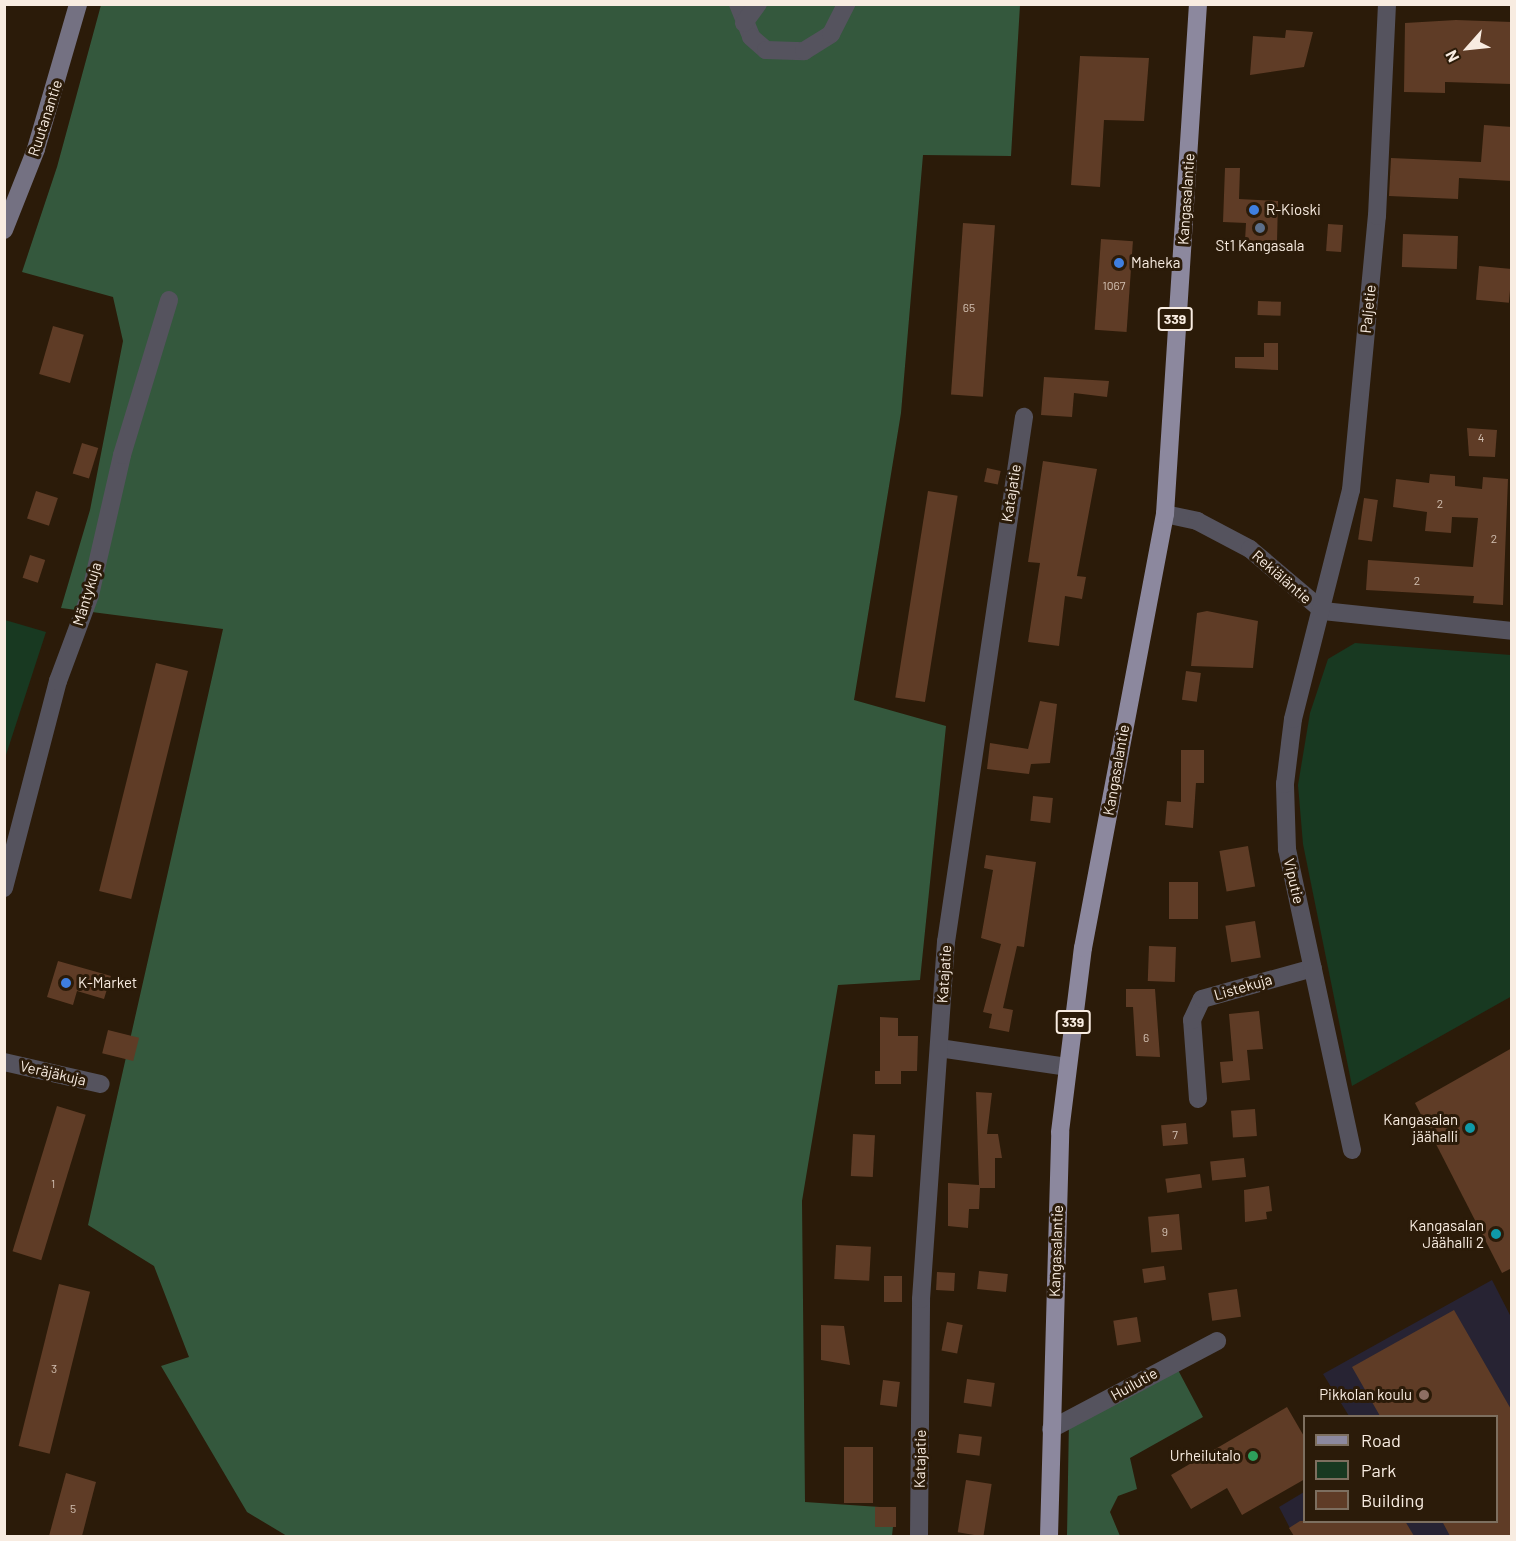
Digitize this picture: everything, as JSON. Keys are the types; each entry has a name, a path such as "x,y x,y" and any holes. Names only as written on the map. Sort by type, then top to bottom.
{"main road":[{"name":"Ruutanantie","path":"4,230 36,149 78,4"},
{"name":"Kangasalantie","path":"1049,1536 1060,1132 1083,948 1165,514 1198,4"}],"street":[{"path":"738,4 744,23 766,50 804,51 831,34 846,4"},
{"path":"744,23 758,4"},
{"name":"Paljetie","path":"1323,611 1352,490 1377,216 1387,4"},
{"name":"Mäntykuja","path":"4,888 58,681 90,595 122,455 169,300"},
{"name":"Katajatie","path":"919,1536 921,1299 939,1048 965,791 1024,417"},
{"name":"Rekiäläntie","path":"1165,514 1197,522 1250,549 1323,611 1512,631"},
{"name":"Viputie","path":"1323,611 1293,719 1285,784 1287,849 1352,1150"},
{"name":"Listekuja","path":"1198,1099 1192,1020 1202,999 1313,968"},
{"path":"939,1048 1067,1067"},
{"name":"Veräjäkuja","path":"4,1062 101,1084"},
{"name":"Huilutie","path":"1051,1429 1217,1341"}],"shaded area":[{"name":"Pikkolan koulu","path":"1492,1280 1511,1317 1511,1536 1294,1536 1279,1507 1303,1493 1303,1523 1498,1523 1498,1415 1348,1415 1323,1374"}],"green space":[{"path":"101,5 1020,5 1011,156 923,155 901,413 854,700 946,726 920,980 838,985 802,1201 805,1502 895,1508 892,1536 287,1536 247,1512 161,1366 189,1357 154,1266 88,1225 223,629 61,608 90,510 123,341 113,297 22,272 57,167"},
{"path":"4,620 46,632 5,758"},
{"path":"1355,643 1511,655 1512,996 1352,1086 1303,844 1298,785 1310,713 1328,659"},
{"path":"1178,1370 1203,1417 1130,1458 1137,1489 1118,1496 1110,1512 1120,1536 1067,1536 1069,1420"}],"building":[{"path":"1456,20 1512,22 1512,84 1445,82 1445,93 1404,92 1405,23"},
{"path":"1286,30 1313,32 1304,67 1250,75 1253,36 1285,38"},
{"path":"1080,56 1149,58 1144,121 1104,120 1100,187 1071,185"},
{"path":"1484,125 1512,127 1512,181 1459,178 1458,199 1389,196 1391,158 1481,162"},
{"path":"1225,168 1240,168 1239,199 1278,201 1277,242 1245,241 1246,223 1223,222"},
{"path":"963,223 995,225 983,397 951,395"},
{"path":"1328,224 1343,225 1341,252 1326,251"},
{"path":"1403,234 1458,236 1457,269 1402,267"},
{"path":"1101,239 1133,241 1127,332 1095,330"},
{"path":"1479,266 1512,269 1509,303 1476,300"},
{"path":"1258,301 1281,302 1280,316 1258,315"},
{"path":"53,326 84,335 70,383 39,374"},
{"path":"1264,343 1278,343 1278,370 1235,368 1235,357 1264,357"},
{"path":"1044,377 1109,381 1107,397 1074,393 1072,417 1041,415"},
{"path":"1467,428 1497,430 1495,457 1469,456"},
{"path":"82,443 98,448 89,479 73,474"},
{"path":"1043,461 1097,469 1077,576 1086,577 1082,599 1065,596 1059,646 1028,642 1040,563 1028,562"},
{"path":"987,468 1001,471 998,485 984,482"},
{"path":"1430,474 1455,476 1455,486 1482,489 1483,477 1508,479 1503,605 1473,603 1474,596 1366,590 1368,560 1473,567 1478,518 1452,517 1451,533 1425,531 1427,512 1393,507 1396,479 1429,483"},
{"path":"36,491 58,498 49,526 27,519"},
{"path":"928,491 958,496 925,702 895,697"},
{"path":"1364,498 1378,500 1372,542 1358,540"},
{"path":"30,555 45,560 38,583 23,578"},
{"path":"1207,611 1258,621 1253,668 1191,666 1197,613"},
{"path":"156,663 188,671 131,899 99,891"},
{"path":"1186,671 1201,673 1197,702 1182,700"},
{"path":"1040,701 1057,704 1050,763 1031,764 1029,774 987,769 990,743 1028,749"},
{"path":"1181,750 1204,750 1204,783 1196,783 1193,828 1165,825 1167,801 1181,802"},
{"path":"1033,796 1053,798 1050,823 1030,821"},
{"path":"1248,846 1255,886 1227,891 1219,851"},
{"path":"986,855 1036,862 1024,947 1017,946 1003,1008 1013,1010 1009,1032 989,1028 992,1014 983,1012 1001,944 981,938 993,870 984,868"},
{"path":"1169,882 1198,882 1198,919 1169,919"},
{"path":"1255,921 1261,958 1231,962 1225,926"},
{"path":"1149,946 1176,947 1175,982 1148,981"},
{"name":"K-Market","path":"58,961 111,976 104,999 77,991 73,1005 47,997"},
{"path":"1126,989 1155,989 1160,1057 1136,1056 1133,1007 1126,1007"},
{"path":"1259,1011 1263,1049 1247,1050 1250,1080 1222,1083 1220,1062 1233,1061 1229,1014"},
{"path":"880,1017 898,1018 898,1036 918,1036 917,1071 901,1071 901,1084 875,1084 875,1071 880,1071"},
{"path":"108,1030 139,1038 133,1061 102,1053"},
{"name":"Kangasalan jäähalli","path":"1512,1048 1512,1268 1502,1273 1415,1103"},
{"path":"976,1092 992,1093 987,1134 998,1134 1002,1158 995,1158 995,1188 980,1188 979,1209 969,1209 968,1228 948,1226 948,1183 979,1185"},
{"path":"57,1106 86,1115 41,1260 13,1251"},
{"path":"1255,1109 1257,1136 1233,1138 1231,1111"},
{"path":"1186,1123 1188,1144 1163,1146 1161,1125"},
{"path":"853,1134 875,1135 873,1177 851,1176"},
{"path":"1244,1158 1246,1177 1212,1180 1210,1162"},
{"path":"1200,1174 1202,1188 1167,1193 1165,1179"},
{"path":"1269,1186 1272,1211 1266,1212 1267,1219 1245,1222 1244,1190"},
{"path":"1179,1214 1182,1250 1151,1253 1148,1217"},
{"path":"836,1245 871,1247 869,1281 834,1279"},
{"path":"1164,1266 1166,1280 1144,1283 1142,1269"},
{"path":"979,1271 1008,1274 1006,1292 977,1289"},
{"path":"937,1272 955,1273 954,1291 936,1290"},
{"path":"884,1276 902,1276 902,1302 884,1302"},
{"path":"59,1284 90,1292 50,1454 19,1446"},
{"path":"1237,1289 1241,1317 1212,1321 1208,1293"},
{"path":"1454,1310 1512,1411 1512,1536 1450,1536 1443,1523 1498,1523 1498,1415 1379,1415 1352,1367"},
{"path":"1137,1317 1141,1342 1117,1345 1113,1321"},
{"path":"947,1322 963,1325 957,1354 941,1350"},
{"path":"821,1325 844,1326 850,1365 821,1360"},
{"path":"967,1379 995,1383 991,1407 964,1403"},
{"path":"883,1380 900,1382 897,1407 880,1405"},
{"name":"Urheilutalo","path":"1287,1407 1303,1435 1303,1480 1242,1515 1227,1488 1191,1509 1171,1475"},
{"path":"959,1434 982,1437 980,1456 957,1453"},
{"path":"844,1447 873,1447 873,1503 844,1503"},
{"path":"66,1473 96,1482 82,1536 49,1536"},
{"path":"966,1480 992,1484 983,1536 958,1532"},
{"path":"875,1507 896,1507 896,1527 875,1527"},
{"path":"1300,1521 1303,1523 1406,1523 1414,1536 1294,1536 1289,1528"}],"place":[{"name":"R-Kioski","path":"1254,210"},
{"name":"St1 Kangasala","path":"1260,228"},
{"name":"Maheka","path":"1119,263"},
{"name":"K-Market","path":"66,983"},
{"name":"Kangasalan jäähalli","path":"1470,1128"},
{"name":"Kangasalan Jäähalli 2","path":"1496,1234"},
{"name":"Pikkolan koulu","path":"1424,1395"},
{"name":"Urheilutalo","path":"1253,1456"}]}
